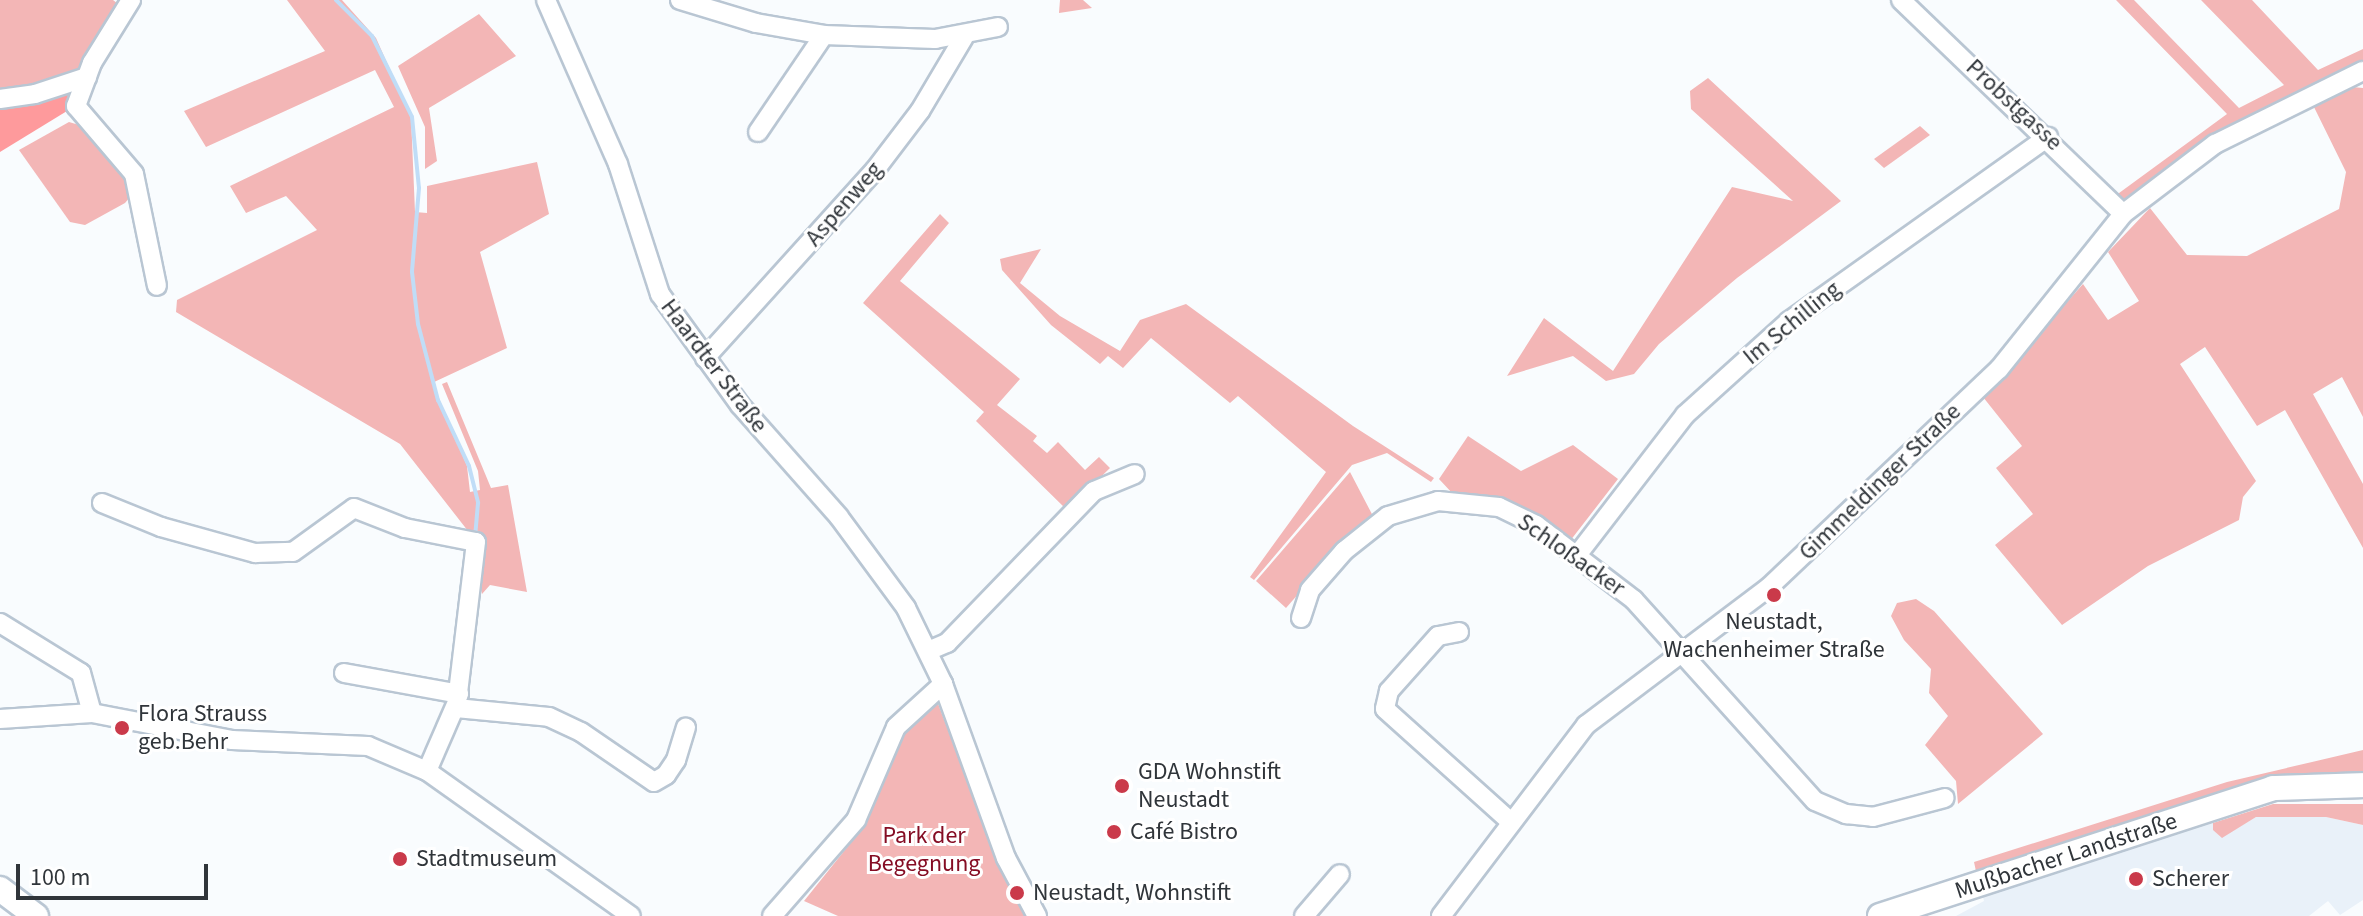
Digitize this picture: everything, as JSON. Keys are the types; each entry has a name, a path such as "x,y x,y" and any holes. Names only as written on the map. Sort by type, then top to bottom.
{"main road":[{"name":"Mußbacher Landstraße","path":"1880,916 1918,910 2286,785 2363,785"},
{"path":"2253,797 2363,801"},
{"path":"0,889 36,916"}],"street":[{"path":"131,0 87,77 76,106 134,174 157,286"},
{"name":"Haardter Straße","path":"546,0 618,164 660,294 705,358 866,551 928,651 943,684 1006,858 1037,916"},
{"path":"680,0 756,23 824,35 964,37 998,27"},
{"name":"Probstgasse","path":"1901,0 2048,137 2123,214"},
{"path":"758,132 824,35"},
{"name":"Aspenweg","path":"705,358 875,170 920,111 964,37"},
{"name":"Gimmeldinger Straße","path":"1441,916 1510,821 1586,725 1768,588 1999,369 2123,214 2215,144 2363,71"},
{"path":"0,99 35,94 87,77"},
{"path":"2344,80 2363,84"},
{"name":"Im Schilling","path":"1578,554 1685,415 1789,321 2048,137"},
{"path":"928,651 947,643 1094,491 1135,474"},
{"name":"Schloßacker","path":"1301,618 1310,590 1344,551 1388,516 1423,504 1467,501 1499,507 1536,525 1578,554 1634,600 1815,801 1846,814 1873,817 1945,798"},
{"path":"102,503 161,527 255,553 293,552 354,508 405,528 476,542 457,701 427,771"},
{"path":"0,623 81,673 92,713"},
{"path":"1459,632 1438,636 1389,691 1385,709 1510,821"},
{"path":"344,673 457,701 549,717 581,732 654,782 666,775 676,760 686,728"},
{"path":"772,916 856,820 896,727 943,684"},
{"path":"0,719 92,713 232,740 368,746 427,771 631,916"},
{"path":"1304,916 1340,874"}],"shaded area":[{"path":"78,90 67,111 0,152 0,105"},
{"path":"2256,817 2326,817 2363,825 2363,900 2340,915 2328,901 2309,916 1956,916 1984,901 1982,893 2193,826 2213,823 2222,837"}],"green space":[{"path":"0,0 113,0 122,7 83,68 36,89 0,93"},
{"path":"287,0 342,0 376,38 411,117 415,212 427,213 427,186 537,162 549,214 480,252 507,348 432,383 467,466 470,492 480,490 478,471 442,384 447,382 491,488 508,485 527,592 490,585 482,594 468,531 400,444 176,312 177,300 317,230 286,196 246,213 230,186 394,107 375,70 206,147 184,111 325,51"},
{"path":"1060,0 1083,0 1092,8 1059,13"},
{"path":"2116,0 2134,0 2239,108 2284,85 2201,0 2252,0 2318,70 2363,49 2363,67 2124,207 2115,196 2227,114"},
{"path":"479,14 516,56 429,108 437,161 425,169 425,127 398,66"},
{"path":"1708,78 1841,201 1737,278 1659,344 1634,374 1606,381 1573,356 1507,376 1544,318 1613,371 1732,187 1793,201 1691,109 1690,91"},
{"path":"2342,86 2363,88 2363,417 2342,377 2313,394 2363,484 2363,548 2285,410 2257,426 2205,347 2180,364 2256,481 2243,497 2239,520 2148,566 2062,625 1995,545 2033,514 1996,468 2022,446 1983,397 2083,284 2108,320 2139,301 2108,252 2150,208 2187,255 2247,256 2339,209 2346,172 2311,101"},
{"path":"69,122 86,127 120,165 135,191 125,203 85,225 70,222 19,150"},
{"path":"1920,126 1930,135 1884,168 1874,159"},
{"path":"940,214 949,223 900,281 1020,379 997,405 1037,436 1033,441 1047,453 1058,442 1085,470 1099,457 1110,468 1067,510 976,421 984,412 863,303"},
{"path":"1041,249 1020,283 1060,316 1120,351 1140,320 1186,304 1353,426 1434,478 1431,482 1387,453 1352,465 1254,580 1250,577 1326,472 1238,396 1230,403 1151,338 1123,368 1108,356 1100,364 1051,325 1002,270 1000,259"},
{"path":"1468,436 1521,471 1573,445 1618,479 1570,541 1518,505 1453,494 1439,479"},
{"path":"1350,472 1374,518 1349,536 1286,608 1256,581"},
{"path":"1916,599 1934,611 2043,734 1958,804 1956,781 1925,745 1948,716 1929,693 1931,669 1904,640 1891,616 1897,603"},
{"name":"Park der Begegnung","path":"937,701 1000,867 1028,916 838,916 804,901 861,830 904,727"},
{"path":"2363,750 2363,782 2295,781 1977,876 1974,862 2227,782"},
{"path":"2273,804 2363,804 2363,825 2326,817 2256,817 2222,838 2213,830 2213,823"}],"waterway":[{"path":"336,0 372,36 412,117 419,188 412,272 418,324 438,400 469,466 478,503 475,537"}],"place":[{"name":"Neustadt, Wachenheimer Straße","path":"1774,595"},
{"name":"Flora Strauss geb.Behr","path":"122,728"},
{"name":"GDA Wohnstift Neustadt","path":"1122,786"},
{"name":"Café Bistro","path":"1114,832"},
{"name":"Stadtmuseum","path":"400,859"},
{"name":"Scherer","path":"2136,879"},
{"name":"Neustadt, Wohnstift","path":"1017,893"}]}
